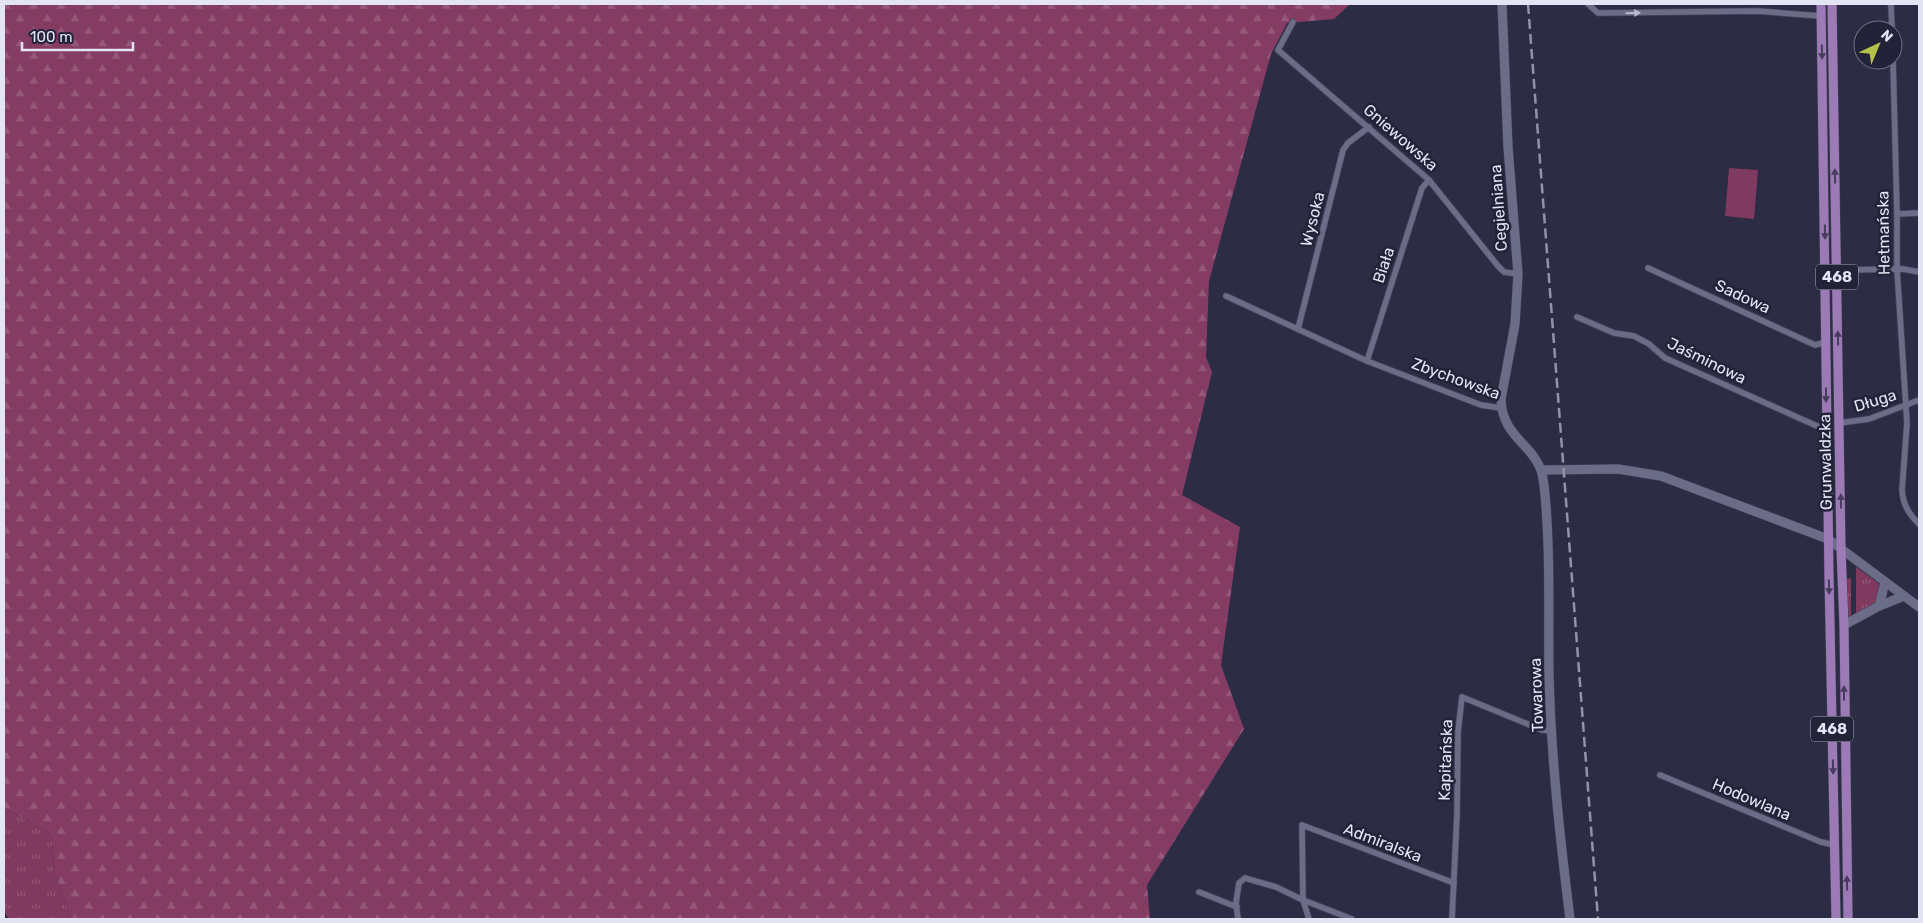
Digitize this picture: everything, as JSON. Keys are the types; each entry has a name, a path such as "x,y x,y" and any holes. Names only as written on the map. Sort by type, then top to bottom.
{"main road":[{"name":"Grunwaldzka","path":"1821,4 1826,428 1836,919"},
{"name":"Grunwaldzka","path":"1832,4 1848,919"}],"street":[{"name":"Cegielniana","path":"1501,408 1515,324 1518,274 1508,147 1502,4"},
{"path":"1588,4 1598,13 1757,11 1821,16"},
{"path":"1666,4 1666,12"},
{"path":"1757,4 1757,11"},
{"path":"1891,4 1892,20"},
{"name":"Gniewowska","path":"1293,22 1278,50 1430,180 1498,266 1504,272 1518,274"},
{"name":"Hetmańska","path":"1893,70 1897,269 1907,423 1903,500 1908,511 1919,524"},
{"name":"Wysoka","path":"1298,329 1343,150 1348,143 1369,127"},
{"name":"Biała","path":"1367,361 1422,188 1430,180"},
{"path":"1897,214 1919,213"},
{"name":"Sadowa","path":"1648,268 1816,345 1826,342"},
{"path":"1837,270 1897,269 1919,272"},
{"name":"Zbychowska","path":"1226,296 1367,361 1481,405 1501,408 1510,428 1541,470"},
{"name":"Jaśminowa","path":"1577,317 1614,333 1634,336 1649,344 1664,358 1817,426 1826,428"},
{"name":"Długa","path":"1839,423 1869,419 1919,400"},
{"path":"1541,470 1605,468 1652,474 1828,539 1919,607"},
{"name":"Towarowa","path":"1541,470 1550,580 1549,674 1552,731 1558,819 1570,919"},
{"path":"1879,606 1885,582"},
{"path":"1844,625 1879,606 1904,596"},
{"name":"Kapitańska","path":"1452,919 1457,814 1458,732 1462,697 1542,730 1552,731"},
{"name":"Hodowlana","path":"1660,775 1821,842 1835,845"},
{"name":"Admiralska","path":"1303,900 1302,825 1454,883"},
{"path":"1238,919 1238,883 1245,878 1276,887 1303,900 1352,919"},
{"path":"1199,892 1237,907"},
{"path":"1303,900 1309,919"}],"green space":[{"path":"4,4 1350,4 1334,19 1287,23 1271,54 1209,281 1206,357 1212,372 1182,495 1240,527 1221,665 1244,729 1147,885 1150,919 71,919 55,873 51,834 4,807"},
{"path":"1729,168 1758,170 1754,219 1725,216"},
{"path":"1856,567 1878,583 1880,589 1876,605 1856,615"},
{"path":"1851,578 1850,617 1848,615 1847,579"},
{"path":"4,807 51,834 55,873 71,919 9,919 4,911"}],"railway":[{"path":"1528,4 1598,919"}]}
